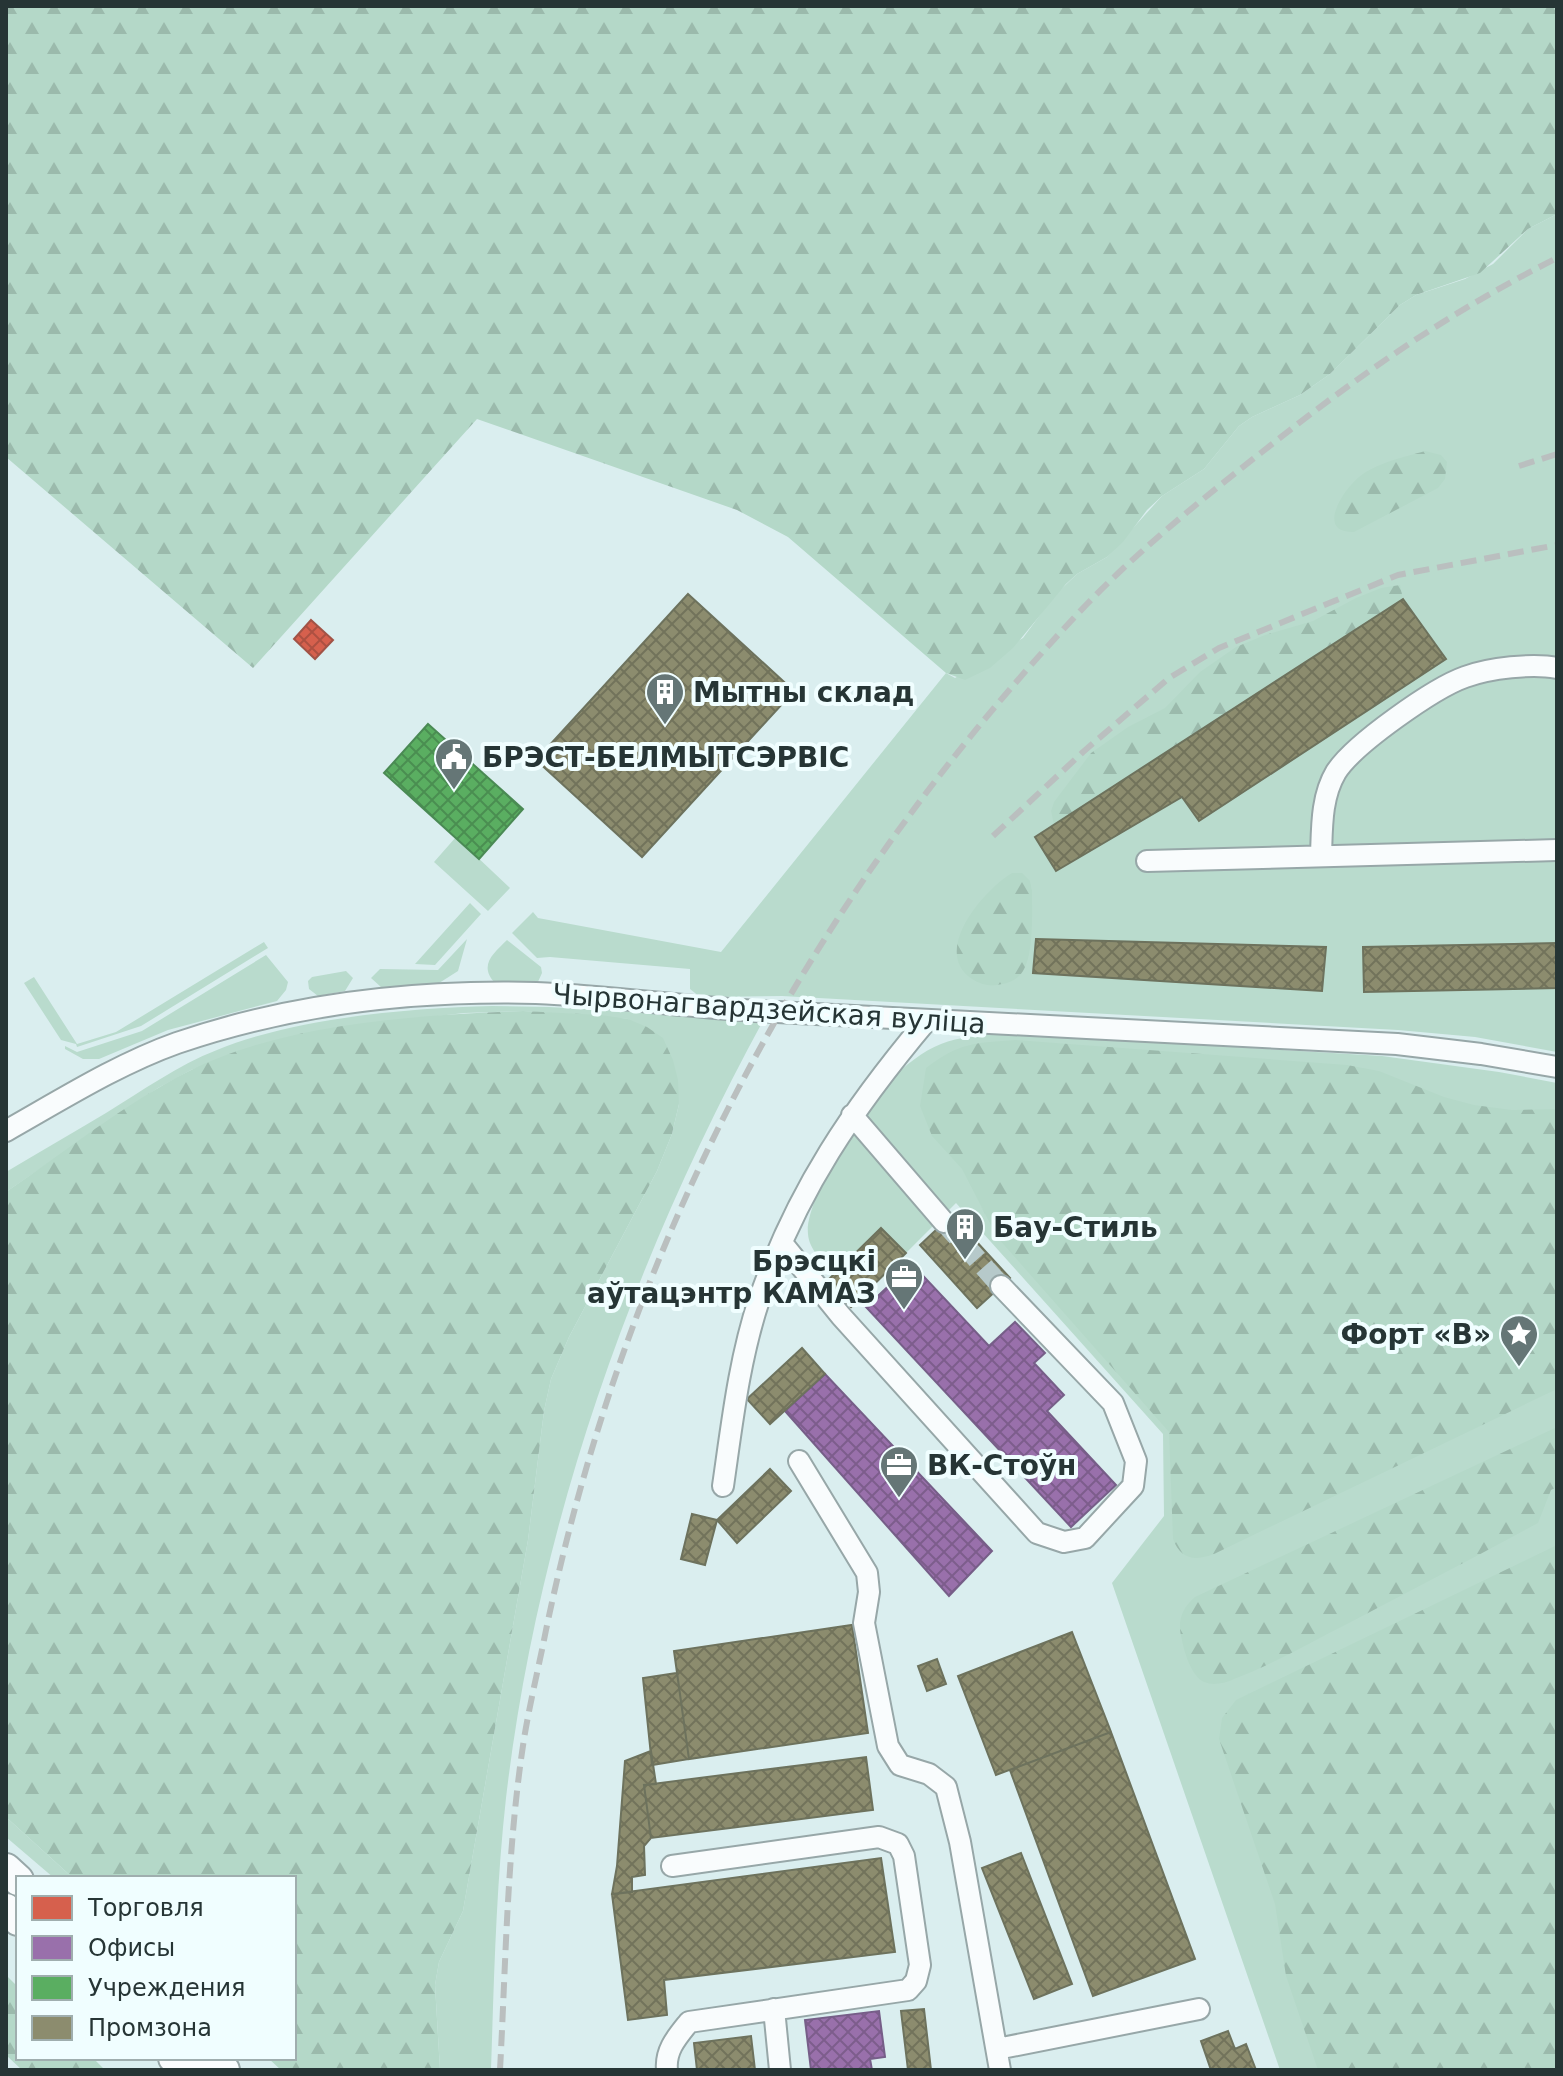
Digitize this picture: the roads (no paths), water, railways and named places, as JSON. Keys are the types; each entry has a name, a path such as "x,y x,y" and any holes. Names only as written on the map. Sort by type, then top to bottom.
{"street":[{"path":"1321,856 1326,796 1335,774 1365,740 1463,677 1507,668 1557,668"},
{"path":"1147,861 1557,850"},
{"name":"Чырвонагвардзейская вуліца","path":"6,1131 117,1071 175,1044 298,1011 360,1002 476,994 536,993 778,1012 1397,1044 1557,1067"},
{"path":"723,1486 737,1390 758,1302 782,1243 828,1151 852,1115 927,1020"},
{"path":"852,1115 944,1222"},
{"path":"782,1243 841,1316 1037,1533 1064,1542 1085,1538 1133,1486 1136,1461 1113,1403 1001,1286"},
{"path":"799,1461 867,1573 869,1592 864,1623 888,1746 900,1765 929,1774 946,1787 960,1842 999,2060 1199,2009"},
{"path":"667,2070 666,2059 673,2042 689,2022 908,1990 916,1981 920,1965 904,1856 898,1844 879,1837 672,1866"},
{"path":"774,2009 780,2070"}],"tunnel":[{"path":"944,1222 1001,1286"}],"railway":[{"path":"500,2070 518,1780 546,1630 581,1485 626,1345 680,1210 743,1079 815,954 897,833 987,716 1086,605 1128,564 1239,470 1368,372 1441,323 1557,258"},
{"path":"1519,466 1557,454"},
{"path":"993,836 1169,678 1219,648 1398,575 1557,545"}],"place":[{"name":"Мытны склад","path":"665,726"},
{"name":"БРЭСТ-БЕЛМЫТСЭРВІС","path":"454,791"},
{"name":"Бау-Стиль","path":"965,1261"},
{"name":"Брэсцкі аўтацэнтр КАМАЗ","path":"904,1311"},
{"name":"Форт «В»","path":"1519,1368"},
{"name":"ВК-Стоўн","path":"899,1499"}]}
